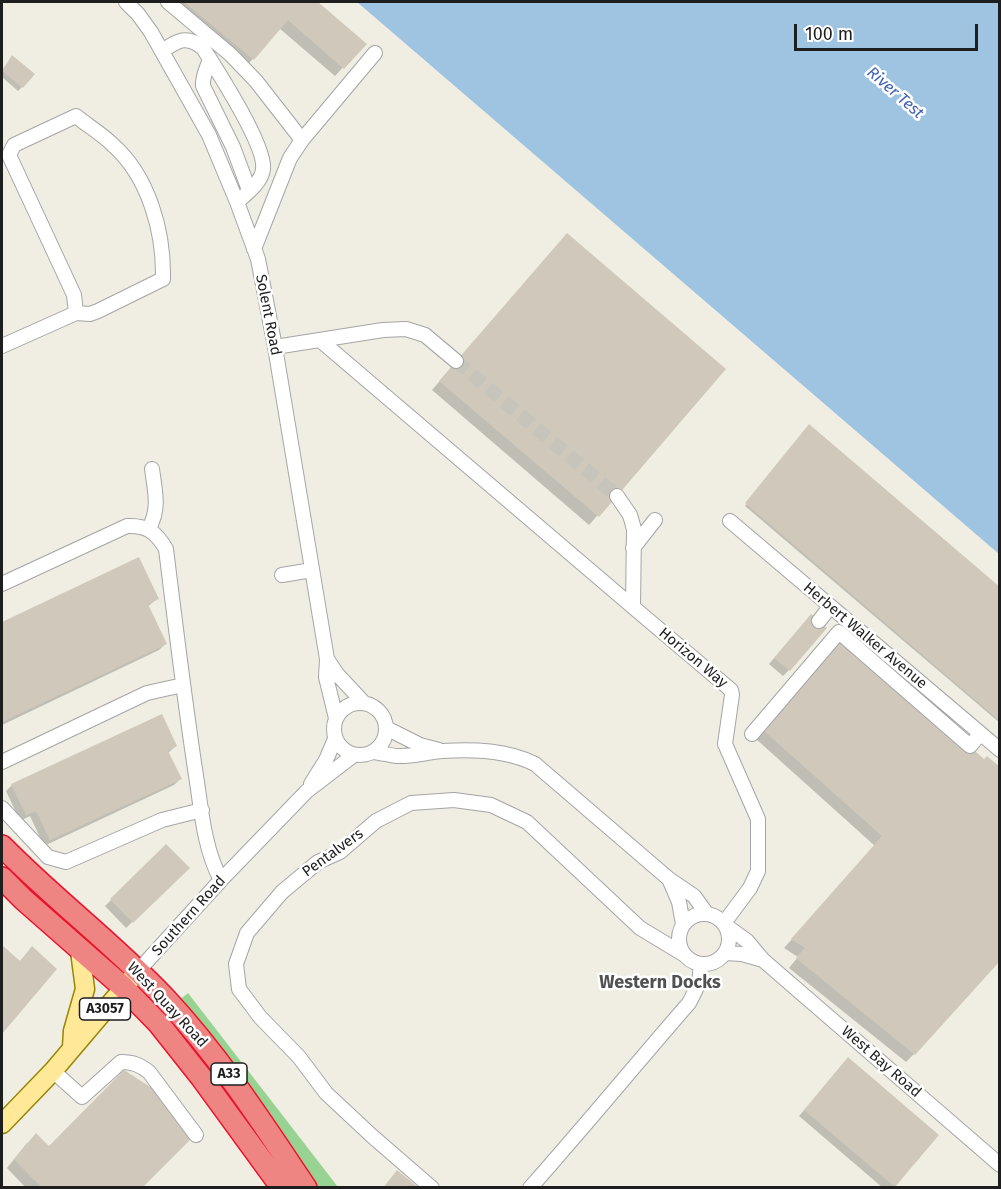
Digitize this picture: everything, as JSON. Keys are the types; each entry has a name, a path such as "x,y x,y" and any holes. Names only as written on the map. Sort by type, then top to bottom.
{"highway":[{"name":"West Quay Road","path":"2,846 138,971 200,1037 230,1075 306,1188"},
{"name":"West Quay Road","path":"2,878 80,951 123,987 159,1024 201,1077 282,1188"}],"main road":[{"path":"72,1047 73,1031 85,989 80,951"},
{"name":"Southern Road","path":"2,1125 53,1071 138,971"}],"street":[{"name":"Solent Road","path":"126,2 138,14 162,51 209,135 254,249 275,347 327,659 326,677 336,718"},
{"path":"168,2 231,55 256,81 302,140"},
{"path":"162,51 174,43 184,40 195,41 203,48 239,106 261,156 264,169 260,178 237,202"},
{"path":"254,249 281,177 302,140 375,53"},
{"path":"210,59 207,73 202,79 203,86 233,147 249,190"},
{"path":"2,346 76,313 90,314 98,311 163,279 163,260 152,206 138,174 114,145 76,116 14,145 5,155 74,295 76,313"},
{"path":"275,347 383,330 406,329 425,335 456,361"},
{"path":"321,341 633,607"},
{"path":"148,528 155,517 157,502 152,469"},
{"path":"617,496 630,515 634,529 633,607"},
{"path":"633,548 655,520"},
{"name":"Herbert Walker Avenue","path":"730,521 999,750"},
{"path":"2,584 127,526 138,525 148,528 159,537 166,549 202,810 213,865 221,880"},
{"path":"282,575 312,570"},
{"name":"Horizon Way","path":"633,607 730,690 732,696 724,740 758,819 758,871 750,888 724,924"},
{"path":"819,621 830,607"},
{"path":"752,734 839,632 969,746 980,734"},
{"name":"Solent Road","path":"327,659 337,674 364,703"},
{"path":"2,762 147,693 183,685"},
{"path":"373,752 383,742 386,728 384,719 379,711 364,703 347,706 336,718 335,739 340,746 354,755 360,756 373,752 395,756 416,756 442,751 509,753 535,764 669,879 694,896 707,914"},
{"path":"386,728 420,745 442,751"},
{"name":"Southern Road","path":"307,791 326,760 335,739"},
{"name":"Southern Road","path":"138,971 307,791 354,755"},
{"name":"Pentalvers","path":"432,1188 326,1093 299,1057 260,1017 239,989 236,964 247,933 282,892 318,862 340,852 376,821 411,803 454,800 491,805 527,822 640,928 683,954"},
{"path":"2,808 48,857 66,862 162,820 202,810"},
{"path":"669,879 679,902 683,924 678,939 683,954 700,964 711,963 724,953 729,939 724,924 719,918 707,914 694,915 683,924"},
{"name":"West Bay Road","path":"724,924 747,941 764,960 999,1165"},
{"name":"West Bay Road","path":"724,953 742,954 764,960"},
{"path":"530,1188 689,1003 699,981 700,964"},
{"path":"53,1071 82,1097 121,1062 132,1062 142,1066 149,1072 196,1135"}],"green space":[{"path":"188,993 338,1187 315,1187 177,1002"}],"water":[{"name":"River Test","path":"357,2 999,2 999,554"}],"building":[{"path":"184,2 318,2 367,44 344,69 288,20 254,60"},
{"path":"12,55 35,74 23,88 2,71"},
{"path":"567,233 726,369 599,517 439,381"},
{"path":"809,424 1000,587 1000,721 745,503"},
{"path":"139,557 159,599 148,604 167,644 2,722 2,622"},
{"path":"811,614 827,628 790,671 774,658"},
{"path":"844,635 984,759 987,756 1000,767 1000,961 915,1055 796,958 805,948 791,939 882,836 763,730"},
{"path":"162,714 177,746 168,751 182,779 50,840 36,811 26,815 11,784"},
{"path":"166,844 190,868 133,923 110,899"},
{"path":"2,945 20,961 32,946 57,969 2,1034"},
{"path":"848,1057 939,1135 895,1187 804,1110"},
{"path":"124,1070 158,1092 180,1120 190,1140 142,1188 42,1188 14,1159 36,1133 49,1146"},
{"path":"397,1170 419,1188 383,1188"}],"tunnel":[{"path":"456,361 617,496"}],"district":[{"name":"Western Docks","path":"660,983"}]}
